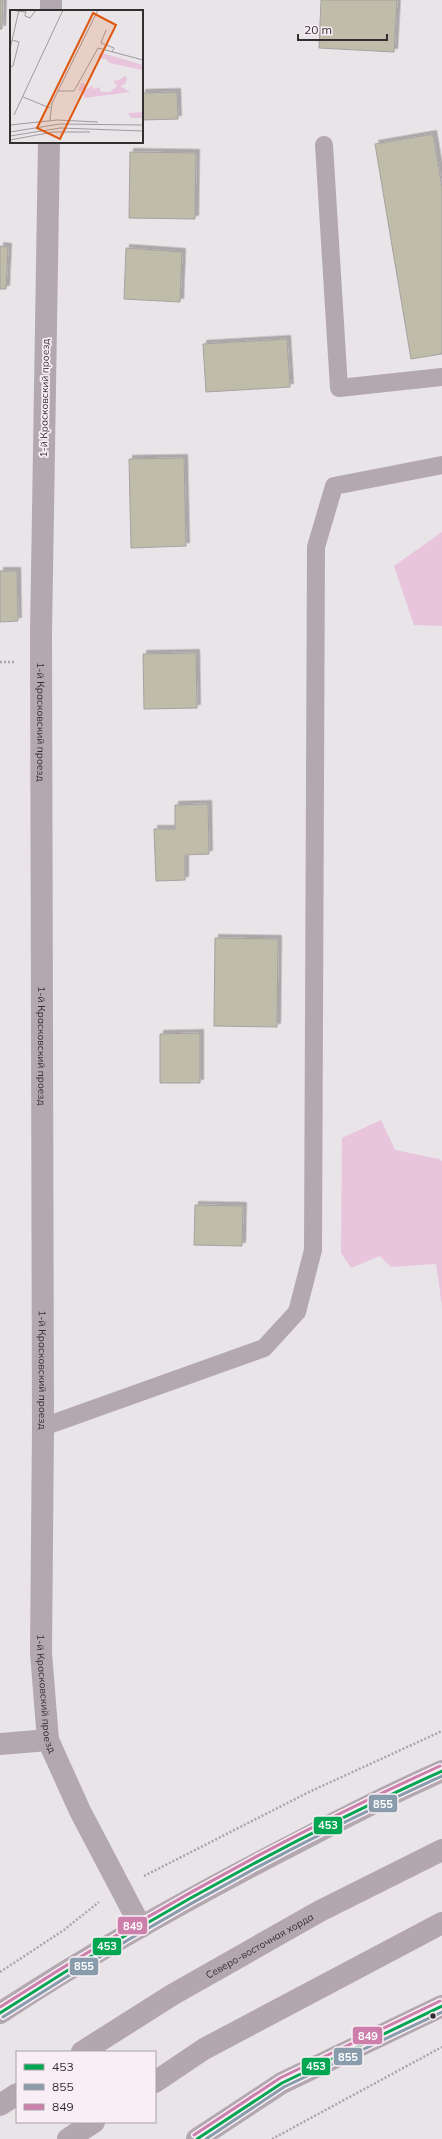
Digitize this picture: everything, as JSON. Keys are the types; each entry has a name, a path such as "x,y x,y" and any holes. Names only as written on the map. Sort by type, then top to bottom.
{"highway":[{"name":"Северо-восточная хорда","path":"84,2051 172,1995 314,1914 442,1850"},
{"path":"156,2081 204,2049 442,1924"},
{"path":"0,2105 16,2095"},
{"path":"68,2139 92,2123"}],"street":[{"name":"1-й Красковский проезд","path":"49,143 41,634 43,1427 41,1653 48,1740 80,1811 141,1927"},
{"path":"0,1744 48,1740"},
{"path":"0,2014 141,1927 248,1867 401,1789 442,1771"},
{"path":"197,2139 282,2083 442,2006"}],"lane":[{"path":"324,145 338,388 442,376"},
{"path":"43,1427 264,1348 297,1312 313,1250 316,547 334,486 442,465"}],"path":[{"path":"142,1877 309,1792 442,1731"},
{"path":"0,1972 64,1930 99,1902"},
{"path":"272,2139 442,2046"}],"shaded area":[{"path":"442,532 442,626 414,625 394,566"},
{"path":"381,1120 395,1150 439,1159 442,1161 442,1306 436,1264 391,1267 380,1256 351,1268 341,1253 342,1138"}],"building":[{"path":"0,0 3,0 2,29 0,29"},
{"path":"321,0 397,0 394,52 319,48"},
{"path":"177,92 178,119 143,120 143,93"},
{"path":"433,134 442,187 442,354 411,359 375,144"},
{"path":"130,152 196,153 195,219 129,218"},
{"path":"0,246 8,247 6,289 0,289"},
{"path":"126,248 182,252 180,302 124,299"},
{"path":"287,339 290,387 206,392 203,344"},
{"path":"184,458 186,546 131,548 129,459"},
{"path":"0,571 17,571 18,621 0,622"},
{"path":"196,653 197,708 144,709 143,654"},
{"path":"208,804 209,854 185,855 185,880 156,881 154,829 175,829 175,805"},
{"path":"215,938 278,939 277,1027 214,1026"},
{"path":"200,1033 200,1083 160,1083 160,1034"},
{"path":"195,1205 243,1206 242,1246 194,1245"}],"transit line":[{"name":"849","path":"0,2007 106,1941 161,1909 327,1820 440,1766"},
{"name":"453","path":"0,2013 107,1946 216,1884 328,1825 442,1771"},
{"name":"855","path":"3,2017 163,1919 329,1830 442,1776"},
{"name":"849","path":"194,2135 280,2078 440,2001"},
{"name":"453","path":"197,2139 282,2083 442,2006"},
{"name":"855","path":"206,2139 284,2087 442,2012"}]}
